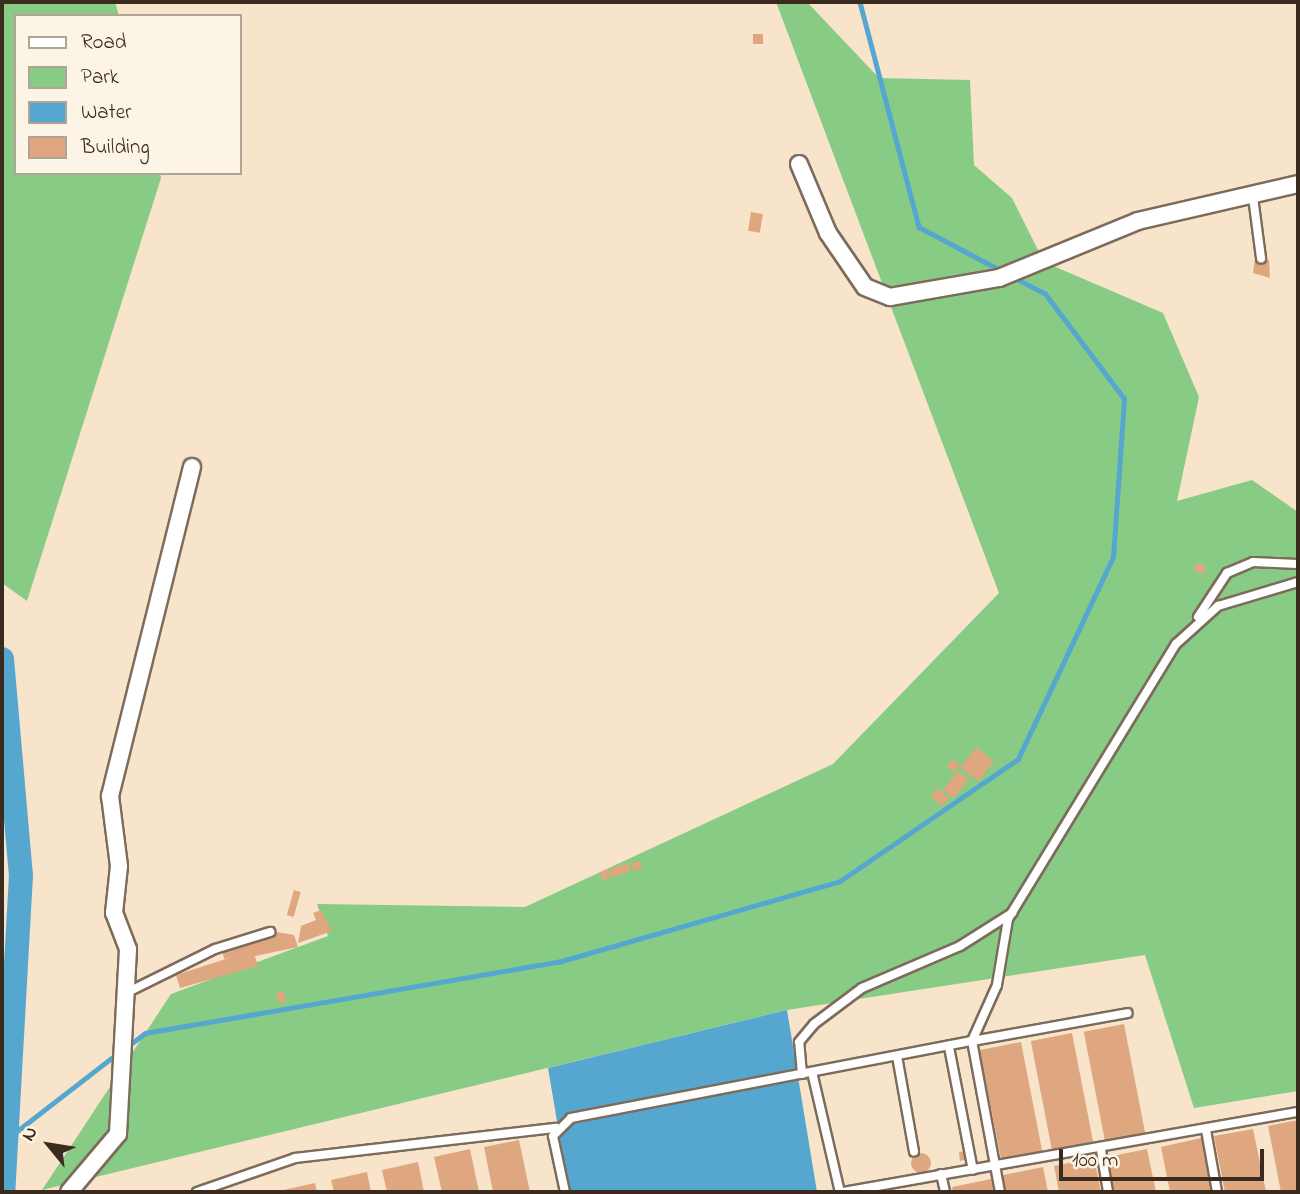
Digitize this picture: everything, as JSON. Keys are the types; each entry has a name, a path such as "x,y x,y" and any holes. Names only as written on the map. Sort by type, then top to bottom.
{"street":[{"path":"799,164 828,233 865,287 890,297 999,278 1138,221 1253,197 1298,184"},
{"path":"69,1192 118,1134 128,992 128,949 114,913 119,866 110,796 192,467"}],"lane":[{"path":"1253,197 1261,258"},
{"path":"1000,1192 972,1041 997,985 1012,913 1227,573 1253,562 1298,564"},
{"path":"1194,622 1217,606 1298,582"},
{"path":"802,1074 799,1042 814,1024 862,988 960,946 1012,913"},
{"path":"128,992 215,949 270,932"},
{"path":"197,1192 295,1158 556,1128 571,1118 1128,1013"},
{"path":"949,1047 973,1170"},
{"path":"898,1056 914,1151"},
{"path":"812,1072 841,1192 1101,1150 1298,1112"},
{"path":"556,1128 553,1147 565,1192"},
{"path":"1206,1130 1216,1192"},
{"path":"1101,1150 1108,1192"},
{"path":"941,1174 945,1192"}],"green space":[{"path":"2,2 115,2 118,14 14,14 14,175 160,175 161,178 27,601 2,583"},
{"path":"776,2 807,2 879,78 970,80 974,165 1012,198 1044,262 1163,313 1199,397 1177,501 1252,480 1298,512 1298,1091 1194,1108 1145,955 787,1010 42,1190 171,994 328,936 317,904 525,907 833,764 999,593"}],"water":[{"path":"787,1010 817,1192 569,1192 548,1068"}],"building":[{"path":"753,34 763,34 763,44 753,44"},
{"path":"751,212 763,214 760,233 748,231"},
{"path":"1255,259 1269,260 1270,278 1253,273"},
{"path":"1197,562 1206,566 1202,574 1193,570"},
{"path":"976,747 994,761 978,782 960,767"},
{"path":"953,759 960,765 953,772 946,767"},
{"path":"958,771 969,780 954,798 943,790"},
{"path":"938,788 949,798 942,806 931,796"},
{"path":"640,861 642,869 633,871 631,863"},
{"path":"628,863 631,872 613,877 610,869"},
{"path":"608,869 611,877 603,881 600,872"},
{"path":"294,890 301,892 294,917 287,915"},
{"path":"321,910 332,931 298,943 301,926 316,920 313,913"},
{"path":"277,932 294,935 298,947 255,956 258,966 180,988 176,975 235,956 224,959 222,949"},
{"path":"284,991 286,1002 278,1003 276,992"},
{"path":"1124,1024 1145,1134 1105,1142 1084,1032"},
{"path":"1072,1033 1093,1142 1052,1150 1031,1041"},
{"path":"1021,1042 1042,1151 1001,1159 980,1050"},
{"path":"1298,1120 1298,1192 1281,1192 1268,1126"},
{"path":"1253,1129 1266,1192 1225,1192 1214,1136"},
{"path":"1201,1138 1211,1192 1170,1192 1161,1147"},
{"path":"519,1140 530,1192 493,1192 484,1147"},
{"path":"470,1149 479,1192 442,1192 434,1157"},
{"path":"1147,1149 1156,1192 1114,1192 1107,1157"},
{"path":"966,1151 967,1159 960,1161 959,1152"},
{"path":"921,1153 928,1156 931,1163 928,1170 921,1173 914,1170 911,1163 914,1156"},
{"path":"1094,1158 1101,1192 1059,1192 1054,1166"},
{"path":"418,1162 424,1192 387,1192 382,1170"},
{"path":"1043,1167 1048,1192 1006,1192 1003,1175"},
{"path":"367,1172 371,1192 334,1192 331,1180"},
{"path":"991,1179 994,1192 953,1192 952,1187"},
{"path":"315,1183 317,1192 279,1192 279,1191"}],"waterway":[{"path":"860,2 919,227 1002,271"},
{"path":"128,1046 145,1033 558,962 840,881 1018,759 1113,557 1124,399 1045,294 1012,277"},
{"path":"2,659 21,875 3,1192"},
{"path":"8,1138 118,1053"}]}
